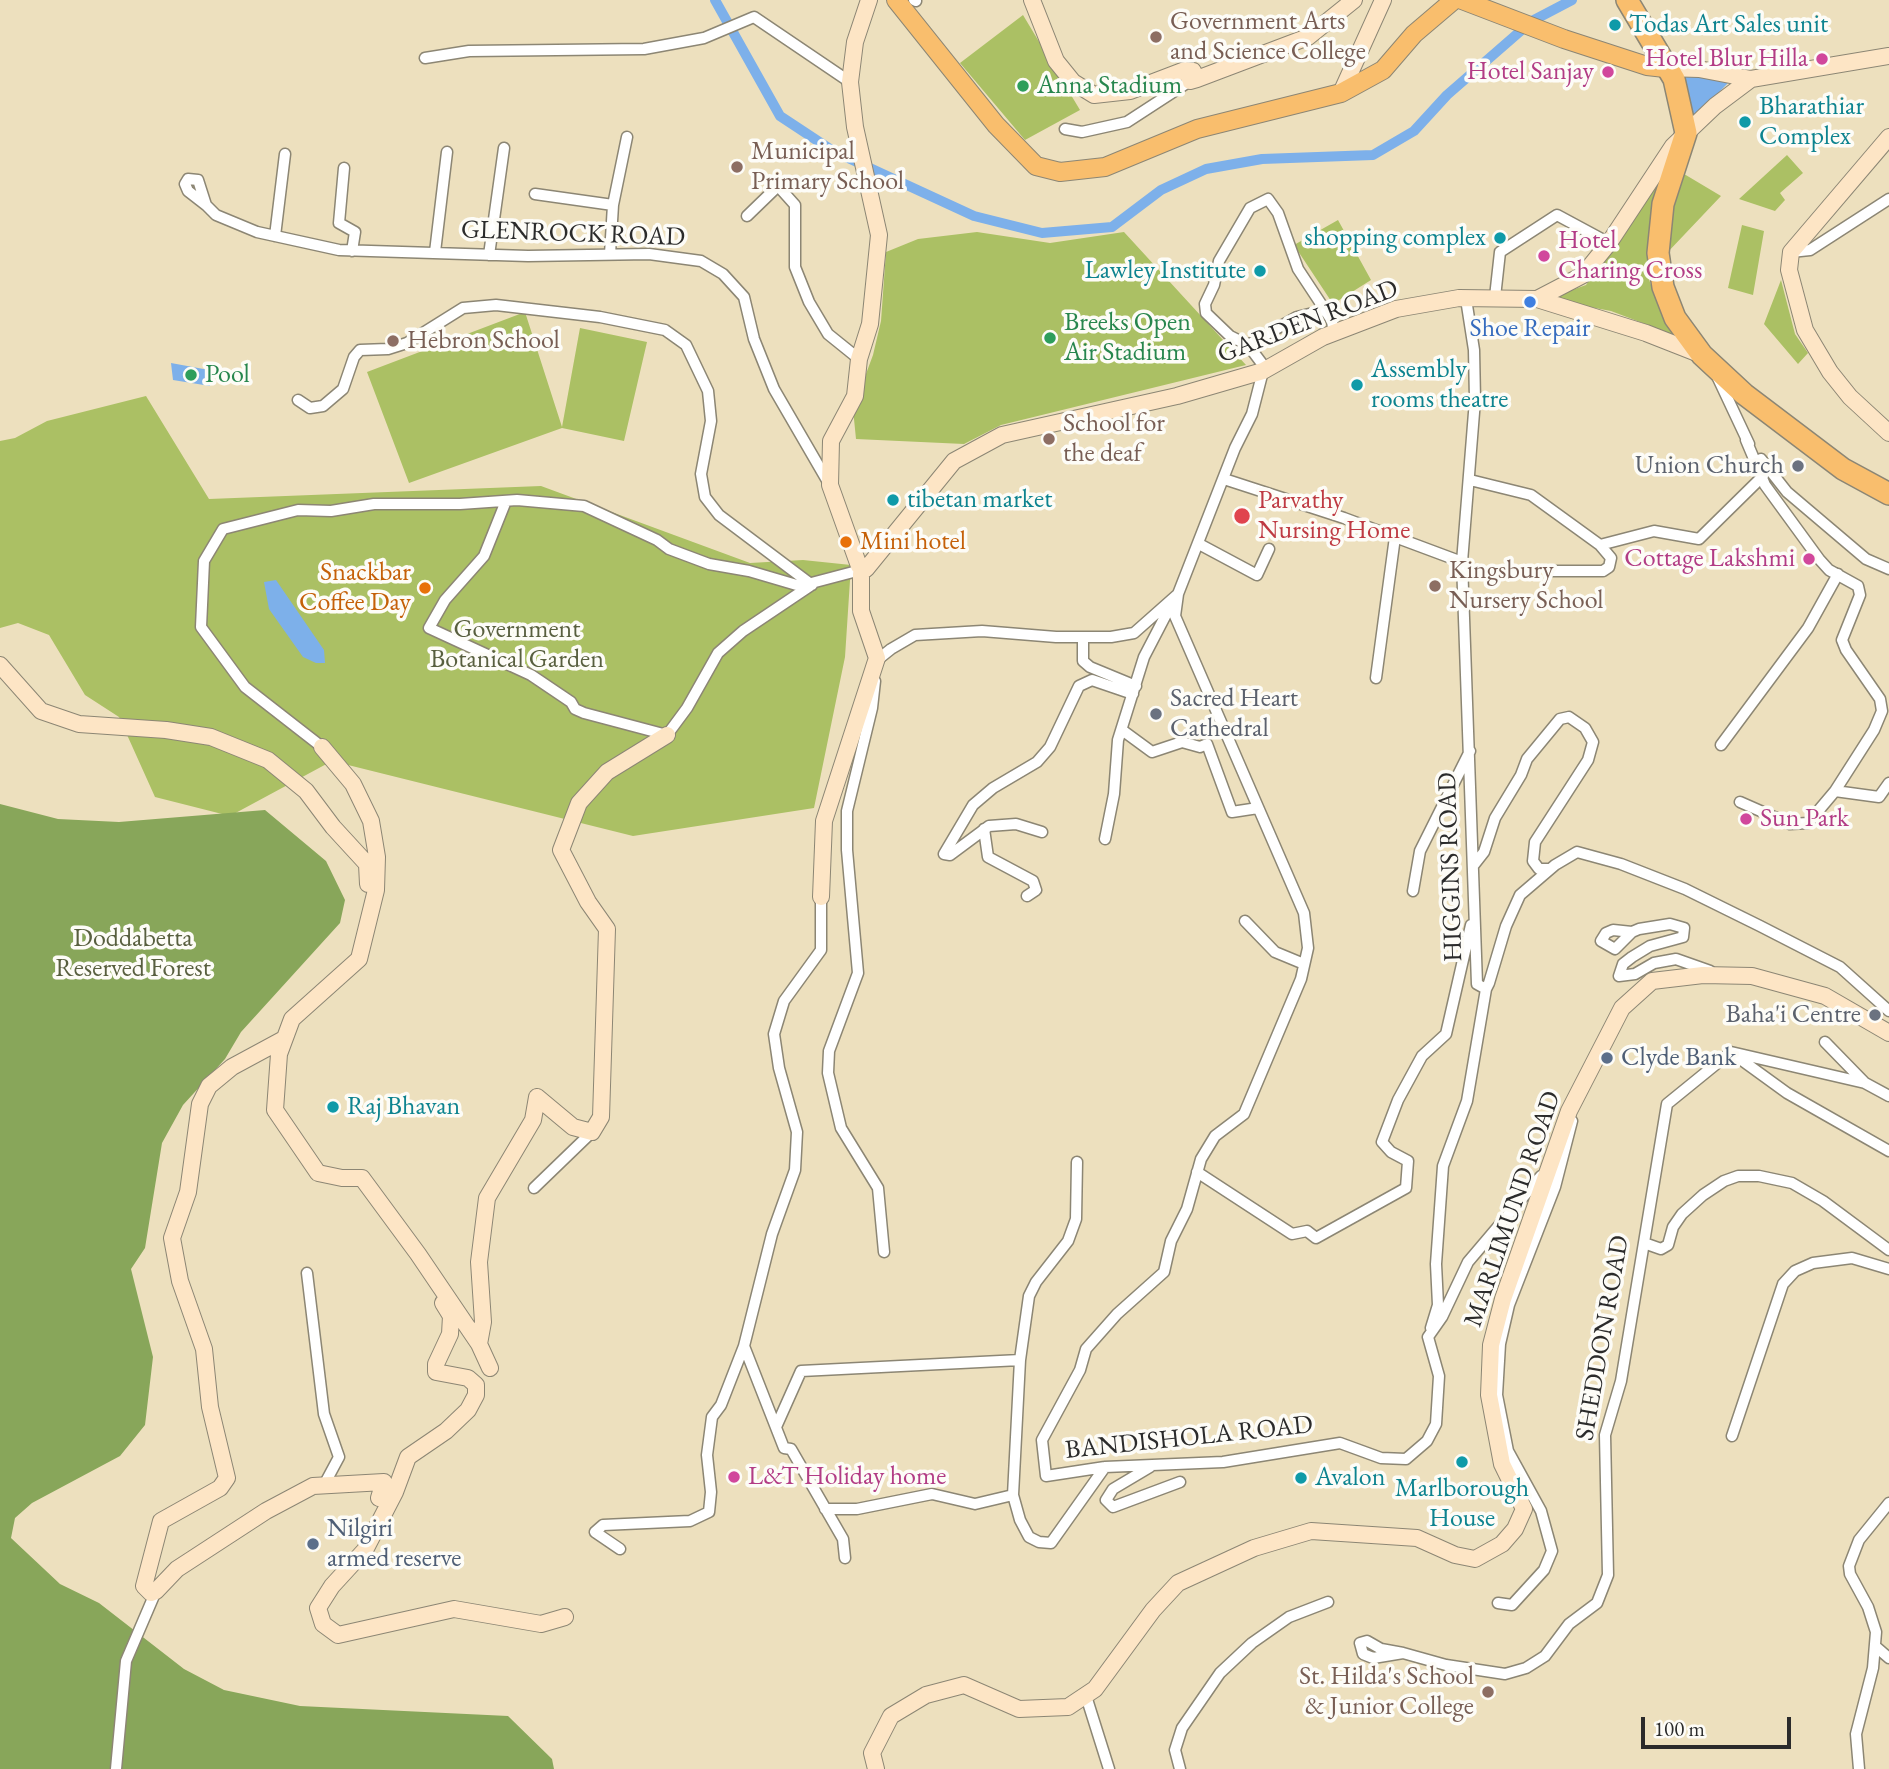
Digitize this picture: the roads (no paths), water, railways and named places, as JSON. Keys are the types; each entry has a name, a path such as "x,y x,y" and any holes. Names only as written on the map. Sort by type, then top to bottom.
{"highway":[{"path":"1627,0 1665,68 1674,79 1681,100 1678,149 1663,204 1658,253 1663,287 1675,318 1708,361 1843,469 1889,494"}],"main road":[{"path":"896,0 996,125 1036,166 1060,172 1105,167 1196,129 1341,93 1383,70 1414,34 1454,0"},
{"path":"1462,0 1523,24 1647,66 1665,68"}],"street":[{"path":"869,0 856,42 850,82 855,127 879,235 870,324 859,359 855,397 831,441 830,485 861,570 861,611 877,658 872,708 847,811 847,850 858,973 829,1051 828,1073 841,1129 878,1188 884,1252"},
{"path":"1032,0 1056,61 1073,82 1094,95 1130,91 1185,70 1193,71 1194,80"},
{"path":"1065,129 1082,132 1126,122 1194,80 1308,37 1353,0"},
{"path":"1341,93 1383,0"},
{"path":"425,58 469,51 644,49 704,38 754,17 850,82"},
{"path":"1665,68 1699,69 1751,79 1889,56"},
{"path":"1537,299 1583,275 1678,149 1751,79"},
{"path":"610,254 614,205 627,137"},
{"path":"1889,137 1791,252 1789,270 1805,330 1830,372 1850,397 1889,433"},
{"path":"489,255 504,148"},
{"path":"435,252 447,152"},
{"path":"275,236 285,154"},
{"path":"344,168 339,223 355,232 352,251"},
{"path":"747,216 778,186 795,205 795,267 809,302 828,334 859,359"},
{"path":"535,194 614,205"},
{"path":"1264,370 1248,345 1230,336 1206,313 1205,304 1214,285 1219,261 1250,208 1268,199 1278,213 1298,270 1332,321 1334,334"},
{"path":"1791,252 1810,250 1889,199"},
{"name":"GLENROCK ROAD","path":"206,205 216,215 257,232 352,251 489,255 649,254 701,261 723,274 744,297 754,340 774,389 830,485"},
{"path":"1495,297 1500,252 1557,215 1609,243"},
{"name":"GARDEN ROAD","path":"861,570 954,461 1002,435 1177,396 1264,370 1334,334 1395,309 1466,299 1537,299 1646,333 1708,361"},
{"name":"HIGGINS ROAD","path":"1466,299 1474,350 1470,480 1462,562 1471,748 1477,984 1486,989 1506,926 1520,895 1550,869 1577,852 1620,864 1685,889 1840,967 1889,1011"},
{"path":"298,400 310,408 323,406 343,389 354,357 360,350 388,349 407,343 463,308 496,305 600,317 664,330 686,345 708,391 711,421 701,474 705,497 719,515 812,584"},
{"path":"1248,345 1297,317 1325,310"},
{"path":"1708,361 1765,485 1819,559 1858,586 1860,595 1842,640 1880,699 1882,711 1874,730 1835,791 1808,823 1790,824 1740,802"},
{"name":"BANDISHOLA ROAD","path":"1264,370 1252,414 1235,448 1178,594 1175,616 1304,913 1308,948 1267,1065 1244,1114 1215,1136 1200,1159 1186,1209 1171,1241 1164,1272 1117,1314 1086,1349 1080,1370 1042,1440 1046,1476 1105,1467 1223,1462 1340,1443 1381,1458 1406,1460 1427,1441 1436,1424 1439,1376 1428,1337"},
{"path":"1746,440 1787,492 1866,559 1889,569"},
{"path":"1600,545 1654,531 1699,539 1763,476"},
{"path":"1224,479 1462,562"},
{"path":"1470,480 1531,495 1600,545 1611,558 1606,570 1553,570"},
{"path":"490,1368 479,1344 362,1178 318,1173 275,1110 282,1040 292,1019 359,959 370,918 377,857 371,821 353,784 322,747 245,687 201,627 204,561 211,544 223,529 298,510 331,511 374,504 506,501 584,506 657,540 669,549 709,564 800,586 861,570"},
{"path":"506,501 484,556 445,600 429,628 531,675 571,702 575,709 667,735"},
{"path":"1376,678 1395,537"},
{"path":"1199,544 1257,575 1269,549"},
{"path":"1721,745 1808,628 1838,574"},
{"path":"534,1188 592,1132 601,1117 607,929 588,902 561,850 579,803 607,772 667,735 687,708 718,653 743,631 812,584"},
{"path":"621,1549 595,1532 603,1525 690,1521 709,1512 711,1492 707,1455 712,1417 721,1405 744,1346 772,1234 795,1170 797,1132 779,1068 774,1034 784,1001 821,950 824,821 877,658 915,635 982,631 1083,637 1134,633 1178,594"},
{"path":"1105,839 1122,730 1144,657 1178,594"},
{"path":"1083,637 1083,661 1135,690"},
{"path":"0,665 40,711 79,724 166,730 211,737 268,760 306,791 333,827 367,864 370,918"},
{"path":"1042,832 1016,824 984,829 950,855 944,854 972,805 993,788 1037,762 1050,747 1079,686 1092,680 1135,690"},
{"path":"1473,866 1484,852 1495,818 1521,775 1527,759 1560,719 1569,717 1585,728 1592,742 1588,760 1535,842 1533,861 1539,869 1550,869"},
{"path":"1122,730 1152,752 1182,742 1199,747 1207,744 1232,812 1258,808"},
{"path":"1413,891 1420,851 1471,748"},
{"path":"1835,791 1879,797 1889,783"},
{"path":"984,829 988,857 1033,881 1036,890 1027,896"},
{"path":"1197,1172 1292,1234 1307,1231 1316,1238 1406,1188 1408,1161 1391,1152 1382,1142 1398,1100 1422,1056 1446,1034 1475,912"},
{"path":"1245,921 1275,951 1304,964"},
{"path":"1632,932 1670,924 1684,928 1683,937 1650,946 1632,957 1623,964 1619,976 1635,974 1654,963 1676,959 1733,977"},
{"name":"MARLIMUND ROAD","path":"876,1769 872,1753 891,1716 926,1695 964,1685 1019,1709 1068,1707 1095,1689 1153,1610 1178,1583 1254,1548 1311,1531 1417,1538 1455,1555 1475,1559 1502,1545 1515,1529 1524,1509 1502,1464 1489,1395 1491,1345 1503,1299 1569,1111 1622,1008 1652,981 1703,975 1752,976 1825,996 1889,1033"},
{"path":"1428,1337 1438,1306 1436,1264 1443,1166 1468,1101 1486,989"},
{"path":"156,1591 147,1590 144,1581 151,1567 161,1521 220,1488 228,1478 210,1407 204,1349 180,1280 172,1238 188,1192 198,1113 209,1086 232,1067 282,1040"},
{"path":"1825,1042 1865,1083"},
{"path":"1731,1052 1865,1083 1889,1096"},
{"path":"1731,1052 1787,1093 1889,1151"},
{"name":"SHEDDON ROAD","path":"1403,1653 1446,1665 1505,1674 1526,1668 1545,1656 1569,1623 1597,1603 1608,1575 1605,1435 1621,1381 1667,1104 1731,1052"},
{"path":"479,1344 483,1322 478,1262 487,1198 533,1120 537,1097 573,1127 592,1132"},
{"path":"1498,1603 1512,1605 1544,1570 1552,1551 1541,1511 1508,1451 1497,1395 1500,1344 1509,1304 1555,1187 1576,1101"},
{"path":"1428,1337 1442,1317 1468,1262 1534,1188 1555,1153"},
{"path":"1077,1162 1076,1219 1068,1241 1036,1282 1029,1296 1020,1360 1013,1495 1020,1520 1029,1537 1039,1542 1051,1543 1105,1467"},
{"path":"1644,1243 1661,1249 1668,1245 1672,1227 1703,1195 1724,1181 1738,1176 1759,1176 1792,1183 1823,1200 1889,1250"},
{"path":"418,1254 423,1271 451,1316 450,1334 436,1364 436,1372 468,1378 476,1385 476,1395 468,1410 446,1431 408,1457 379,1527 365,1550 332,1586 318,1608 323,1624 338,1635 454,1609 541,1624 565,1618"},
{"path":"1732,1436 1780,1293 1795,1271 1813,1263 1852,1258 1889,1269"},
{"path":"307,1273 324,1414 339,1457 324,1485"},
{"path":"744,1346 784,1448 791,1449 843,1539 845,1559"},
{"path":"776,1427 800,1371 1020,1360"},
{"path":"1152,1466 1114,1489 1106,1500 1113,1507 1180,1482"},
{"path":"116,1769 126,1661 156,1591 177,1569 266,1511 313,1486 384,1482 379,1498"},
{"path":"825,1509 857,1509 932,1494 975,1504 1013,1495"},
{"path":"1859,1769 1856,1734 1873,1668 1876,1632 1849,1566 1859,1540 1889,1503"},
{"path":"1180,1769 1175,1750 1182,1728 1220,1672 1252,1643 1289,1617 1328,1602"},
{"path":"1875,1646 1889,1658"},
{"path":"1086,1696 1109,1769"}],"water":[{"path":"1682,73 1728,83 1691,121"},
{"name":"Pool","path":"171,363 209,370 210,386 173,380"},
{"path":"276,580 324,650 325,663 316,663 303,657 269,609 264,582"}],"waterway":[{"path":"715,0 780,116 833,151 974,216 1042,233 1112,227 1161,190 1206,169 1262,159 1373,155 1414,131 1447,95 1532,21 1572,0"}],"place":[{"name":"Todas Art Sales unit","path":"1615,25"},
{"name":"Government Arts and Science College","path":"1156,37"},
{"name":"Hotel Blur Hilla","path":"1822,59"},
{"name":"Hotel Sanjay","path":"1608,72"},
{"name":"Anna Stadium","path":"1023,86"},
{"name":"Bharathiar Complex","path":"1745,122"},
{"name":"Municipal Primary School","path":"737,167"},
{"name":"shopping complex","path":"1500,238"},
{"name":"Hotel Charing Cross","path":"1544,256"},
{"name":"Lawley Institute","path":"1260,271"},
{"name":"Shoe Repair","path":"1530,302"},
{"name":"Breeks Open Air Stadium","path":"1050,338"},
{"name":"Hebron School","path":"393,341"},
{"name":"Pool","path":"191,375"},
{"name":"Assembly rooms theatre","path":"1357,385"},
{"name":"School for the deaf","path":"1049,439"},
{"name":"Union Church","path":"1798,466"},
{"name":"tibetan market","path":"893,500"},
{"name":"Parvathy Nursing Home","path":"1242,516"},
{"name":"Mini hotel","path":"846,542"},
{"name":"Cottage Lakshmi","path":"1809,559"},
{"name":"Kingsbury Nursery School","path":"1435,586"},
{"name":"Snackbar Coffee Day","path":"425,588"},
{"name":"Sacred Heart Cathedral","path":"1156,714"},
{"name":"Sun Park","path":"1746,819"},
{"name":"Baha'i Centre","path":"1875,1015"},
{"name":"Clyde Bank","path":"1607,1058"},
{"name":"Raj Bhavan","path":"333,1107"},
{"name":"Marlborough House","path":"1462,1462"},
{"name":"L&T Holiday home","path":"734,1477"},
{"name":"Avalon","path":"1301,1478"},
{"name":"Nilgiri armed reserve","path":"313,1544"},
{"name":"St. Hilda's School & Junior College","path":"1488,1692"}],"park label":[{"name":"Government Botanical Garden","path":"517,645"},
{"name":"Doddabetta Reserved Forest","path":"133,954"}]}
